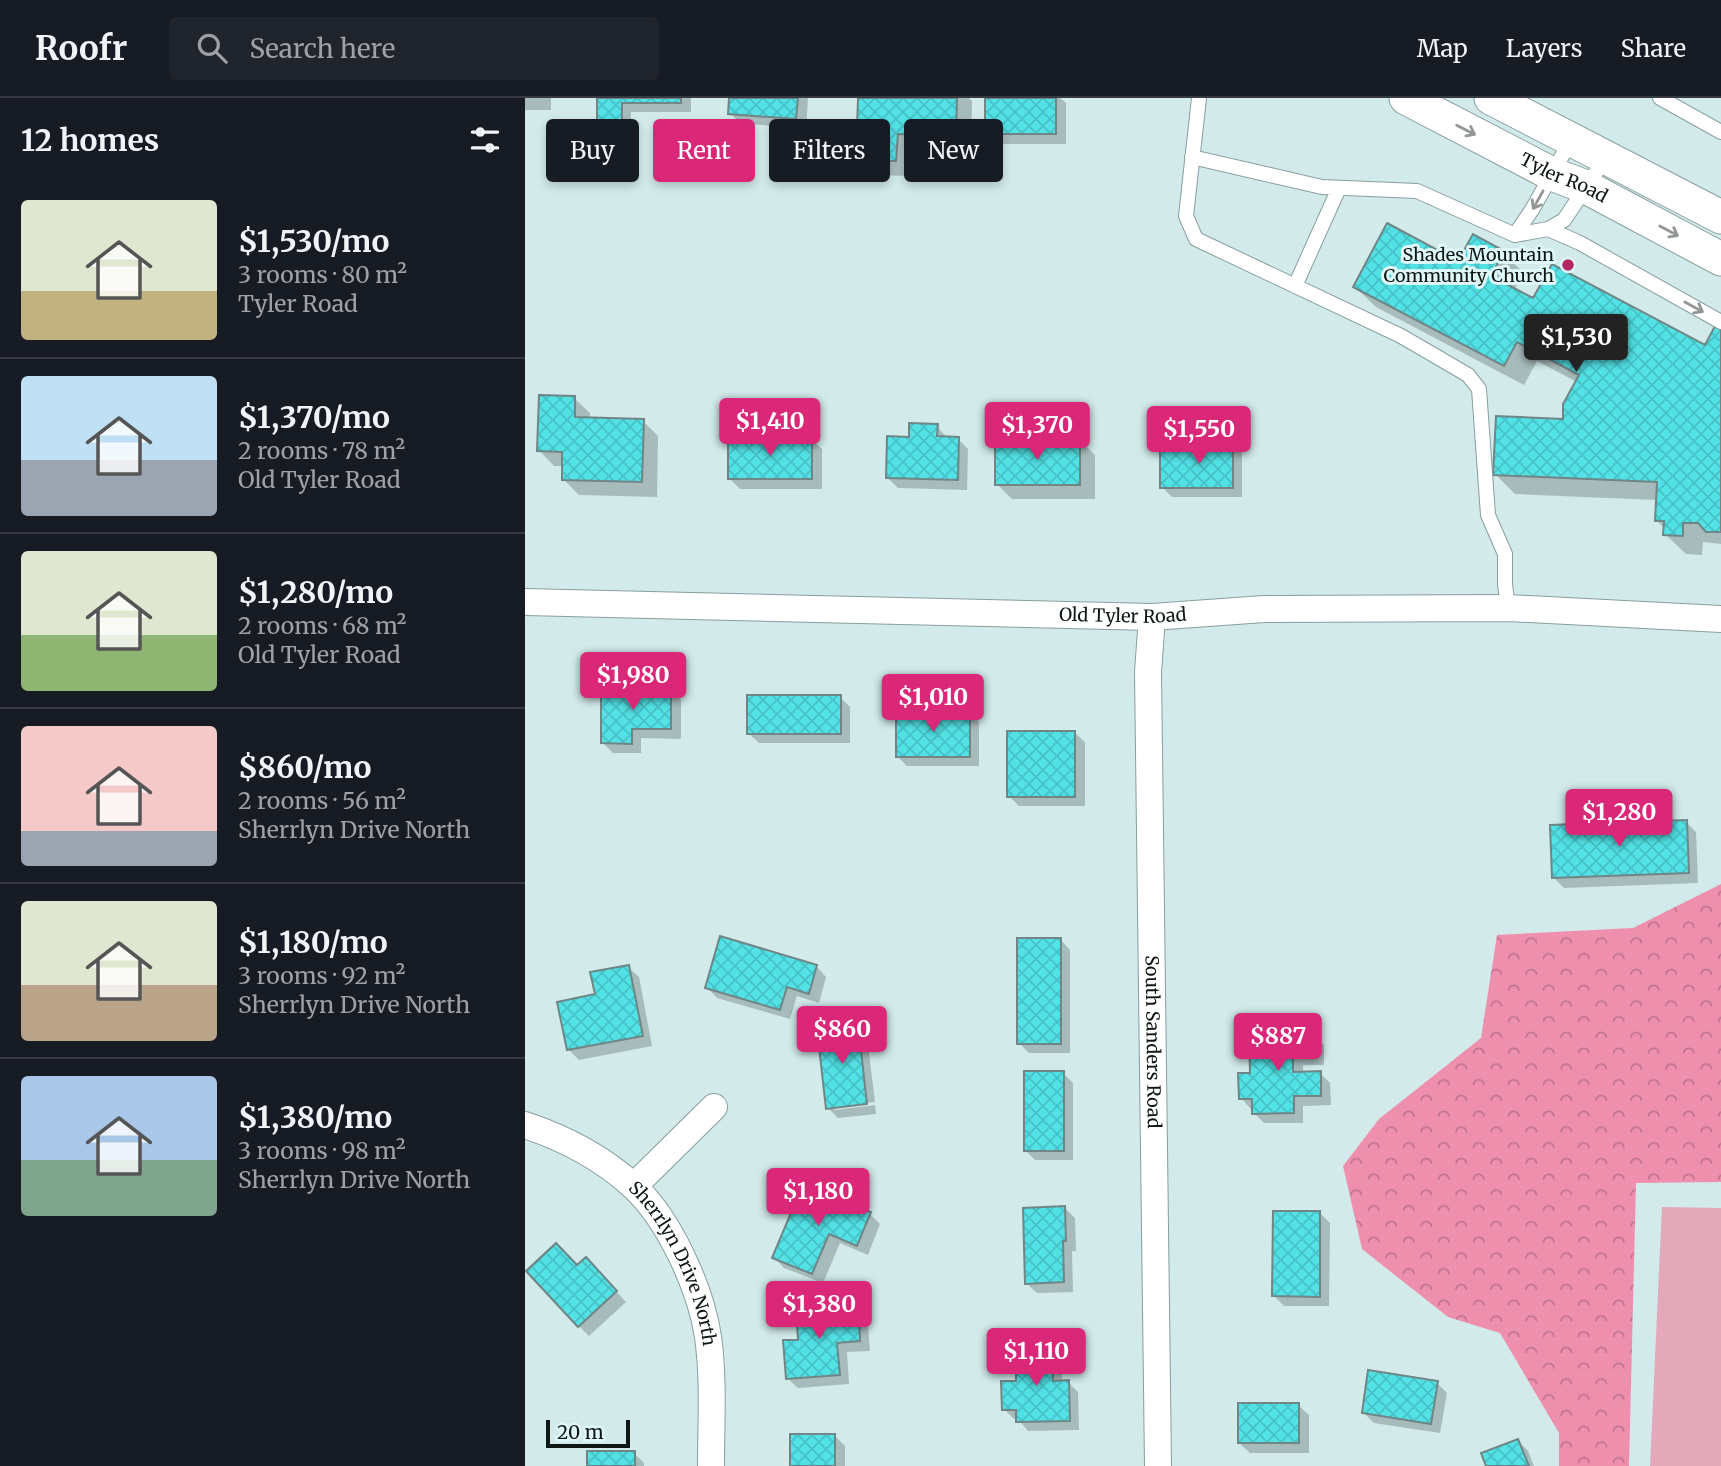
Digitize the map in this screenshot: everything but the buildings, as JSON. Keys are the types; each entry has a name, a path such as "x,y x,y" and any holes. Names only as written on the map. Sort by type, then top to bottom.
{"street":[{"name":"Tyler Road","path":"1406,98 1552,174 1586,187 1721,259"},
{"path":"1491,98 1721,216"},
{"name":"Old Tyler Road","path":"525,601 1152,617 1265,609 1508,608 1721,619"},
{"name":"South Sanders Road","path":"1152,617 1148,672 1158,1466"},
{"path":"634,1186 714,1107"},
{"name":"Sherrlyn Drive North","path":"525,1125 573,1144 634,1186 659,1217 675,1244 695,1283 708,1336 711,1365 711,1466"}],"lane":[{"path":"1199,98 1186,216 1196,239 1401,336 1468,375 1479,389 1488,515 1506,554 1505,584 1508,608"},
{"path":"1660,98 1721,132"},
{"path":"1515,235 1571,140"},
{"path":"1192,157 1322,187 1417,191 1515,235 1548,229 1564,220 1607,156"},
{"path":"1295,286 1339,188"},
{"path":"1548,229 1580,243 1721,322"}],"green space":[{"path":"1721,884 1721,1182 1636,1183 1629,1466 1559,1466 1559,1433 1500,1333 1448,1317 1362,1249 1343,1166 1379,1119 1481,1038 1497,935 1633,928"}],"shaded area":[{"path":"1662,1207 1721,1208 1721,1466 1650,1466"}],"place":[{"name":"Shades Mountain Community Church","path":"1568,265"}]}
